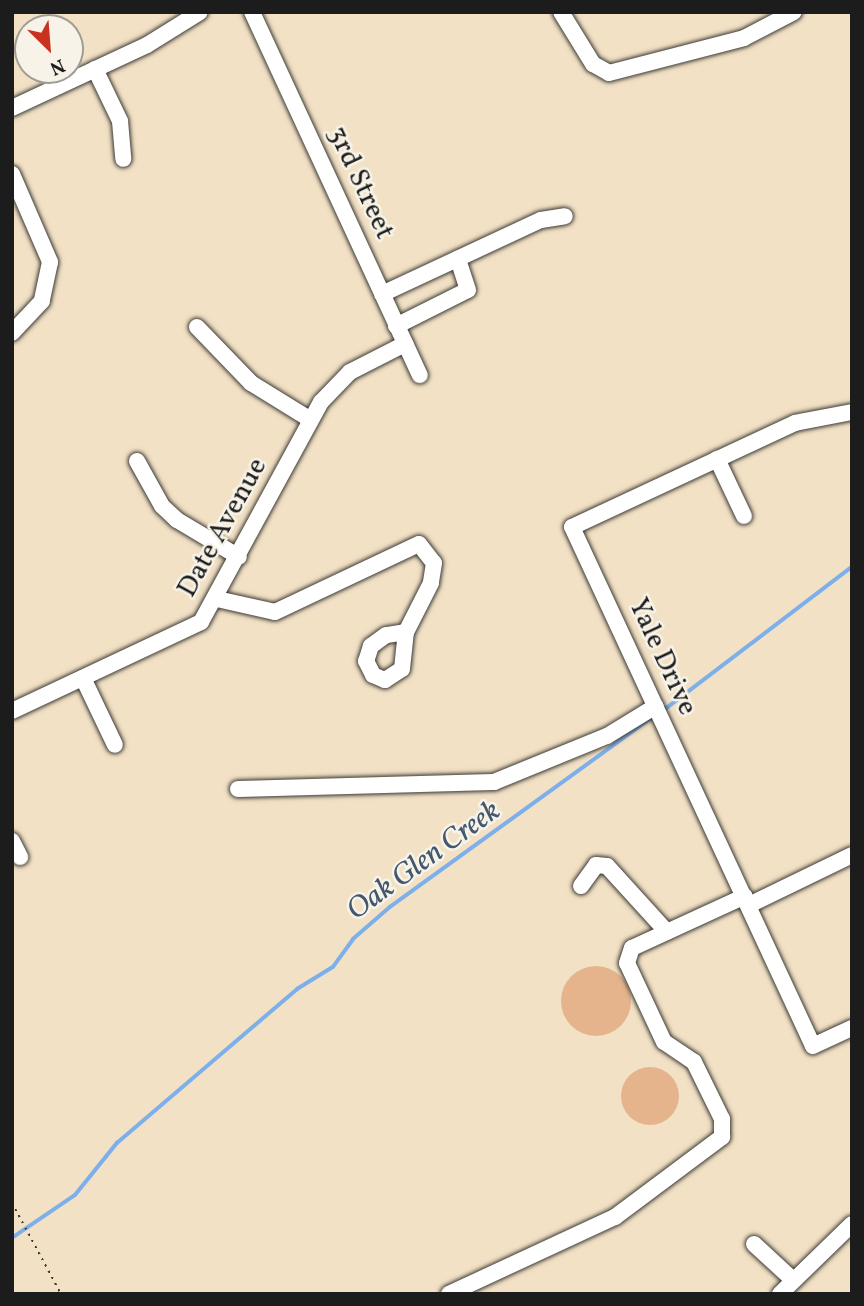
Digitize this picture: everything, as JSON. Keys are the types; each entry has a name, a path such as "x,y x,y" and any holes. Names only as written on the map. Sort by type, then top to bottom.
{"street":[{"path":"12,108 147,45 200,12"},
{"name":"3rd Street","path":"252,12 420,375"},
{"path":"561,12 593,64 609,74 744,38 794,12"},
{"path":"95,69 120,121 123,159"},
{"path":"12,174 50,262 42,301 12,333"},
{"path":"382,294 541,219 565,216"},
{"path":"396,326 468,290 458,259"},
{"path":"197,327 251,383 311,421"},
{"name":"Date Avenue","path":"12,711 190,630 217,599 321,402 350,372 405,344"},
{"name":"Yale Drive","path":"852,412 795,423 572,527 813,1046 852,1028"},
{"path":"716,459 744,516"},
{"path":"137,461 162,506 177,520 239,557"},
{"path":"217,599 275,612 419,544 432,556 434,573 406,632"},
{"path":"83,678 115,745"},
{"path":"238,789 494,782 607,736 656,706"},
{"path":"12,841 20,857"},
{"path":"449,1294 615,1217 722,1138 722,1119 694,1062 664,1042 627,963 632,948 852,855"},
{"path":"581,886 596,865 607,866 667,932"},
{"path":"780,1294 852,1224"},
{"path":"754,1244 793,1280"}],"path":[{"path":"12,1203 61,1294"}],"building":[{"path":"596,966 621,976 631,1001 621,1026 596,1036 571,1026 561,1001 571,976"},
{"path":"644,1067 656,1067 671,1075 679,1090 679,1102 671,1117 656,1125 644,1125 629,1117 621,1102 621,1090 629,1075"}],"waterway":[{"name":"Oak Glen Creek","path":"664,710 852,567"},
{"name":"Oak Glen Creek","path":"12,1238 75,1195 117,1143 297,989 333,967 353,939 390,907 654,716"}]}
